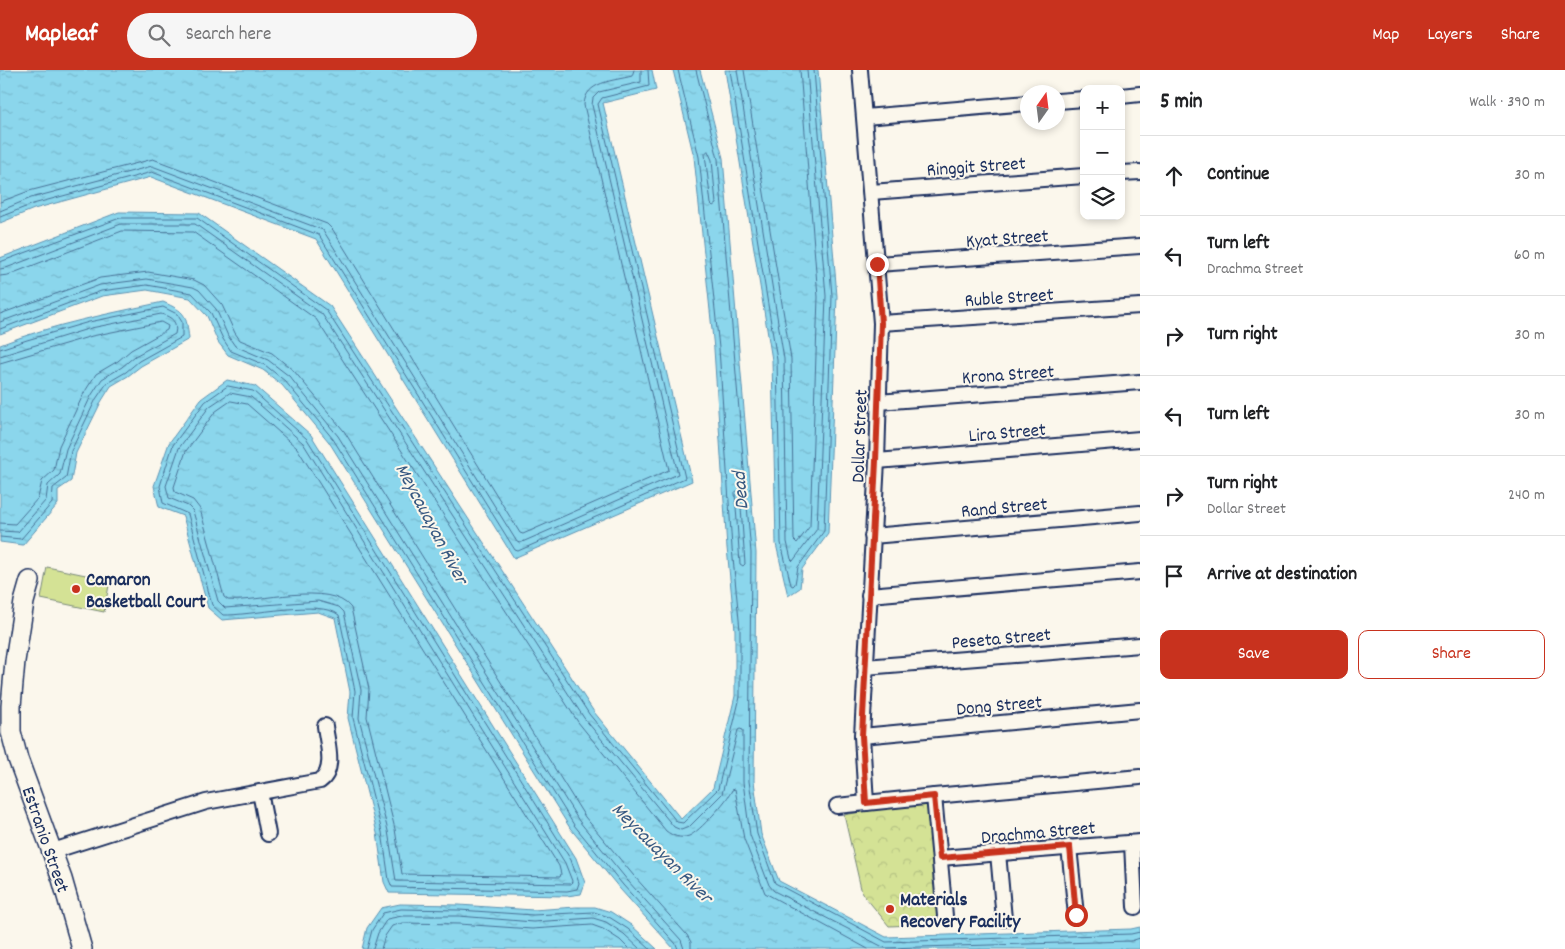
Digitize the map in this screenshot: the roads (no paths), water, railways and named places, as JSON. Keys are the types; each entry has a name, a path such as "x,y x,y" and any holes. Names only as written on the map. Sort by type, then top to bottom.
{"street":[{"name":"Dollar Street","path":"860,70 881,323 862,736 866,803"},
{"path":"1125,96 1140,94"},
{"path":"1065,100 1080,99"},
{"path":"865,117 1020,104"},
{"path":"1125,174 1140,172"},
{"name":"Ringgit Street","path":"871,192 1080,176"},
{"name":"Kyat Street","path":"877,264 1140,246"},
{"name":"Ruble Street","path":"881,323 1140,306"},
{"name":"Krona Street","path":"878,402 1140,382"},
{"name":"Lira Street","path":"876,461 1140,438"},
{"name":"Rand Street","path":"872,536 1140,513"},
{"path":"869,595 1140,572"},
{"name":"Estranio Street","path":"30,581 24,602 15,662 11,732 18,759 62,879 82,949"},
{"name":"Peseta Street","path":"865,667 1140,645"},
{"name":"Dong Street","path":"862,736 1140,710"},
{"path":"52,851 206,802 320,781 325,778 330,764 325,726"},
{"path":"837,806 1140,777"},
{"path":"260,792 268,834"},
{"path":"934,796 945,916"},
{"path":"1135,907 1136,842"},
{"name":"Drachma Street","path":"940,858 1136,842"},
{"path":"1070,847 1076,915"},
{"path":"998,853 1004,919"}],"water":[{"path":"0,70 652,70 656,90 603,103 692,481 514,558 316,239 151,177 34,209 0,223"},
{"path":"673,70 700,70 723,158 756,553 754,781 761,834 779,881 886,937 1131,929 1140,927 1140,949 674,949 620,889 570,828 329,442 282,385 263,370 228,355 218,342 207,316 190,298 147,290 102,296 0,334 0,258 119,212 199,213 330,306 594,712 681,819 713,788 735,696 735,630 727,548 714,349 694,157"},
{"path":"725,70 818,70 837,296 828,534 802,569 800,588 788,596 776,544 772,360"},
{"path":"163,302 176,308 184,315 189,339 141,366 111,386 76,453 71,481 58,490 58,504 23,545 0,542 0,345 60,325"},
{"path":"227,380 255,386 311,435 576,858 585,883 581,894 567,896 389,893 384,882 377,833 348,718 350,692 335,618 318,612 222,620 208,608 183,516 159,507 154,486 169,443 201,399"},
{"path":"400,904 459,905 533,910 595,907 611,912 631,925 657,949 362,949 367,928 381,908"}],"place":[{"name":"Camaron Basketball Court","path":"76,589"},
{"name":"Materials Recovery Facility","path":"890,909"}],"water label":[{"name":"Dead","path":"739,491"},
{"name":"Meycauayan River","path":"433,523"},
{"name":"Meycauayan River","path":"663,852"}]}
